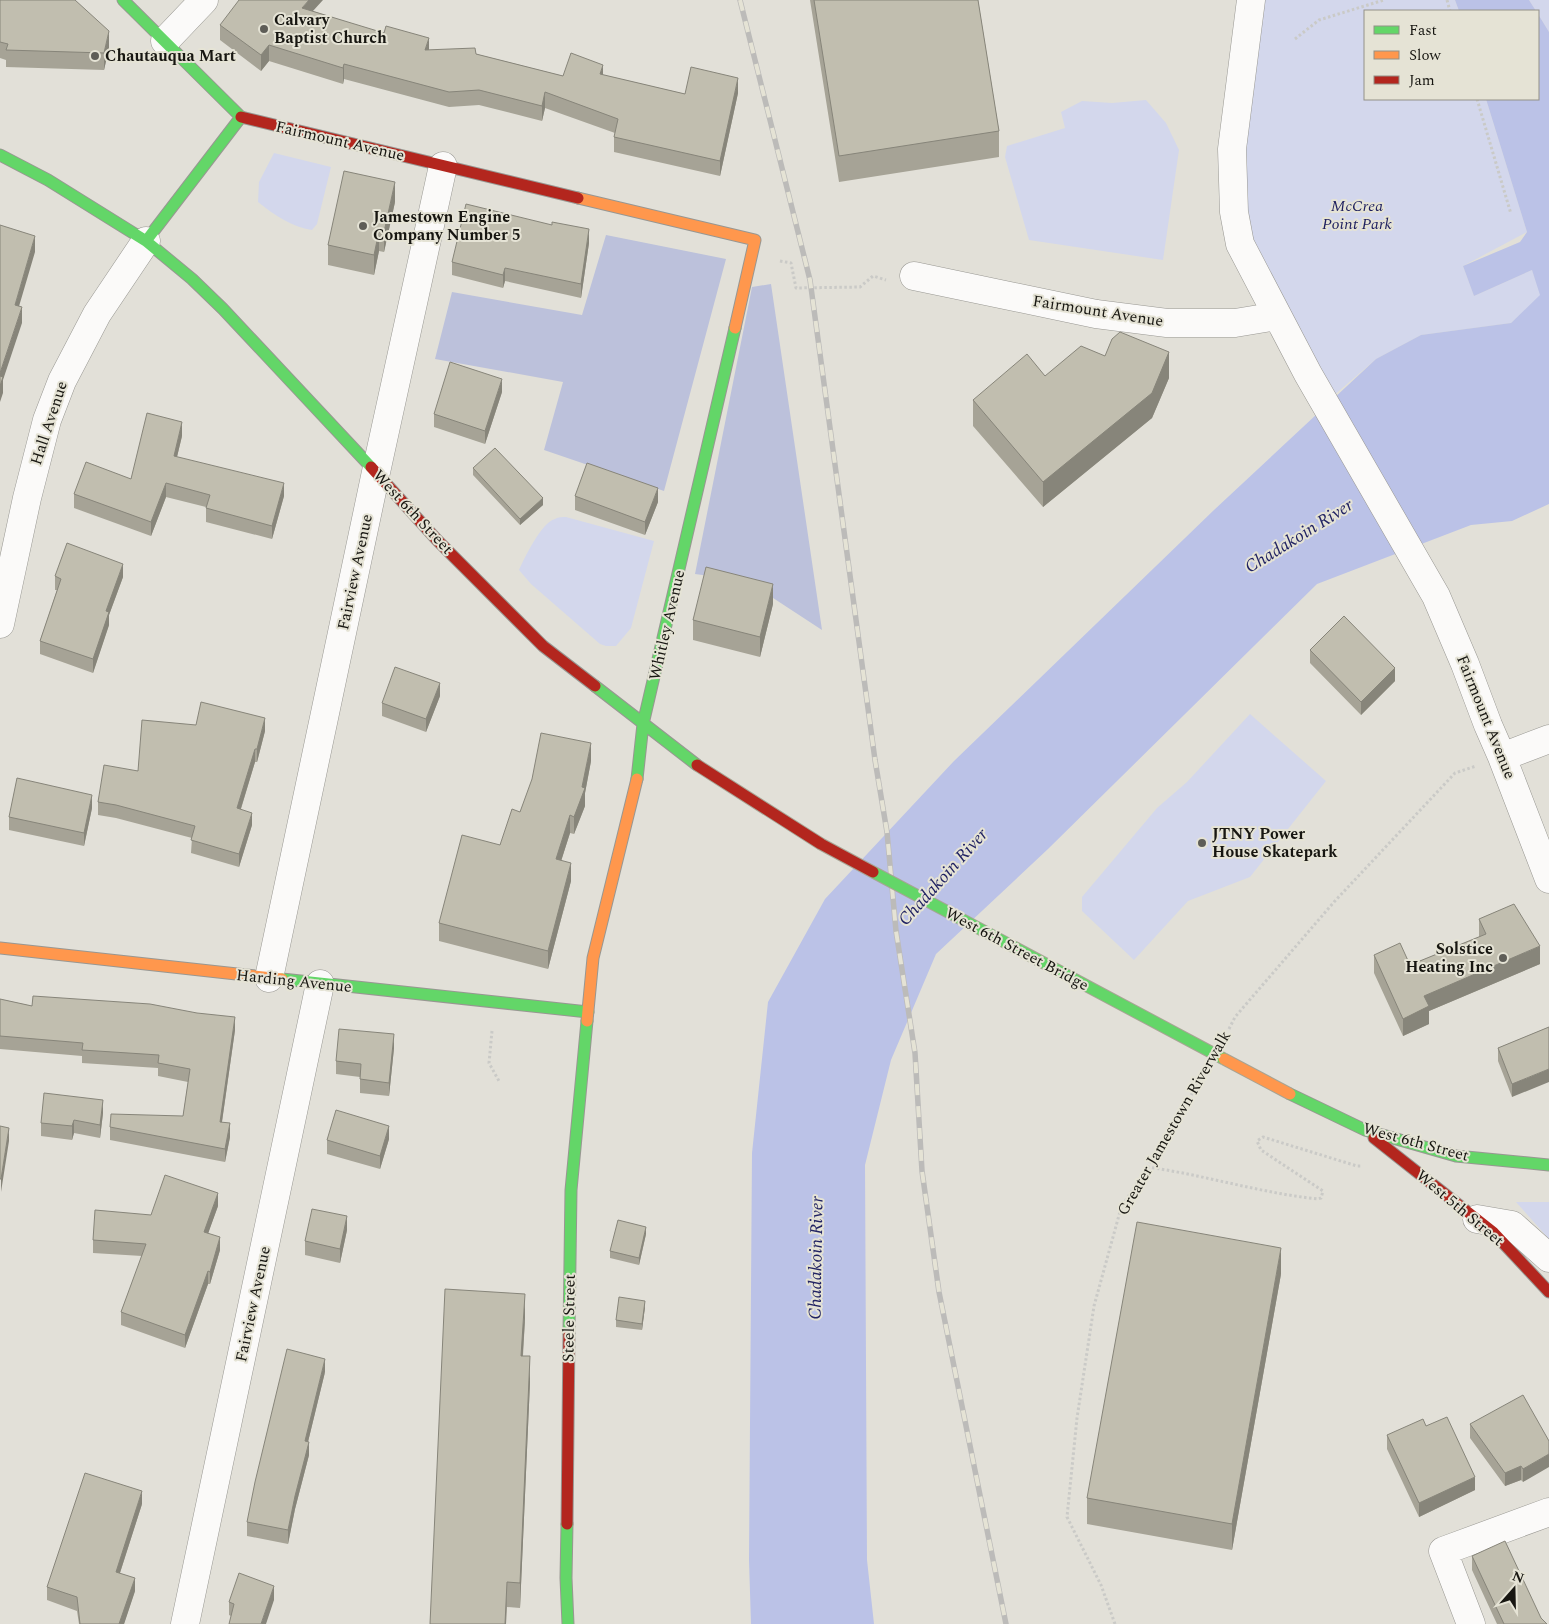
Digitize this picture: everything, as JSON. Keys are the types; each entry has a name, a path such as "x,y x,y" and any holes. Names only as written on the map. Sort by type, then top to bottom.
{"street":[{"path":"0,155 48,180 146,241 241,117 123,0"},
{"path":"165,41 204,0"},
{"path":"1251,0 1232,150 1234,212 1240,244 1276,316"},
{"name":"Fairmount Avenue","path":"241,117 755,240"},
{"name":"Fairview Avenue","path":"269,978 443,166"},
{"name":"Whitley Avenue","path":"588,1012 593,958 636,786 643,724 755,240"},
{"name":"West 6th Street","path":"146,241 192,279 223,309 437,540 543,646 697,765"},
{"name":"Hall Avenue","path":"0,624 27,498 47,420 62,381 97,314 146,241"},
{"name":"Fairmount Avenue","path":"901,278 1096,314 1167,323 1235,323 1276,316 1436,596 1502,756 1549,879"},
{"path":"1502,756 1549,739"},
{"name":"West 6th Street Bridge","path":"697,765 821,844 1290,1094"},
{"name":"Harding Avenue","path":"0,948 588,1012"},
{"name":"Fairview Avenue","path":"185,1624 320,984"},
{"name":"Steele Street","path":"568,1624 566,1570 571,1190 588,1012"},
{"name":"West 6th Street","path":"1290,1094 1365,1130 1456,1156 1549,1165"},
{"name":"West 5th Street","path":"1365,1130 1493,1232 1549,1292"},
{"path":"1477,1220 1512,1225 1549,1258"},
{"path":"1471,1624 1443,1551 1549,1512"}],"path":[{"path":"1295,39 1319,20 1384,0"},
{"path":"1477,100 1512,214"},
{"path":"796,288 860,286 873,276 901,278"},
{"name":"Greater Jamestown Riverwalk","path":"1227,1032 1235,1017 1334,902 1455,773 1502,756"},
{"path":"492,1031 489,1063 499,1081"},
{"name":"Greater Jamestown Riverwalk","path":"1115,1624 1101,1585 1067,1517 1077,1418 1094,1306 1121,1208 1148,1168 1202,1077"},
{"path":"1148,1168 1176,1171 1266,1192 1318,1199 1321,1198 1323,1191 1261,1150 1257,1141 1259,1138 1263,1137 1357,1166 1366,1166"}],"green space":[{"name":"McCrea Point Park","path":"1251,0 1455,0 1459,10 1364,10 1364,100 1486,100 1527,232 1463,266 1474,296 1532,270 1541,295 1511,323 1421,335 1376,359 1325,403 1240,244"},
{"path":"1529,0 1549,0 1549,32 1539,16 1539,10 1535,10"},
{"path":"1146,100 1166,123 1179,150 1163,260 1029,240 1005,157 1007,146 1065,128 1061,112 1082,101 1112,103"},
{"path":"274,153 331,167 317,224 312,230 284,220 258,202 259,182"},
{"path":"566,517 654,541 631,628 616,646 600,644 531,584 519,570 534,541 544,527 556,518"},
{"name":"JTNY Power House Skatepark","path":"1250,714 1326,781 1250,877 1188,901 1134,960 1082,911 1082,897 1157,808 1187,782"},
{"path":"1516,1202 1549,1202 1549,1239"}],"shaded area":[{"path":"606,235 726,259 664,491 544,450 563,382 435,359 452,292 582,315"},
{"path":"771,284 822,630 747,581 695,574 752,287"}],"water":[{"path":"1455,0 1529,0 1535,10 1459,10"},
{"name":"Chadakoin River","path":"1539,16 1549,32 1549,504 1512,521 1471,525 1317,584 1048,849 936,954 891,1060 865,1165 867,1560 874,1624 751,1624 749,1560 752,1153 768,1002 825,899 954,761 1214,510 1376,359 1421,335 1511,323 1540,295 1532,270 1474,296 1463,266 1520,242 1527,232 1486,100 1539,100"}],"building":[{"path":"0,0 75,0 109,31 104,53 6,50 8,44 0,42"},
{"path":"239,0 309,0 302,8 384,33 386,26 429,38 425,50 475,48 476,54 563,76 571,53 603,65 600,74 685,94 691,67 738,78 720,161 614,137 618,119 545,92 542,106 479,90 449,92 344,64 343,68 269,45 261,55 220,25"},
{"path":"814,0 978,0 999,131 839,156"},
{"name":"Jamestown Engine Company Number 5","path":"344,171 395,182 384,232 379,231 374,255 328,245"},
{"path":"466,204 552,225 552,222 589,229 581,284 505,268 503,275 452,262"},
{"path":"0,225 35,236 15,305 22,307 0,373"},
{"path":"1120,332 1169,352 1152,393 1043,482 973,400 1027,354 1045,376 1081,346 1105,356 1112,339"},
{"path":"450,362 502,379 485,431 434,414"},
{"path":"147,413 182,422 174,456 284,483 272,526 206,508 210,495 166,483 151,522 74,494 86,462 131,479"},
{"path":"495,448 543,498 520,519 473,468"},
{"path":"587,463 658,488 645,522 575,496"},
{"path":"67,543 123,564 106,611 109,612 93,659 40,641 61,579 55,576"},
{"path":"706,567 773,584 760,637 693,620"},
{"path":"1344,616 1395,668 1361,702 1310,650"},
{"path":"395,667 440,683 426,719 382,703"},
{"path":"201,702 265,718 257,749 255,749 237,808 252,813 239,854 191,840 195,826 98,802 104,765 138,771 142,720 196,725"},
{"path":"541,733 591,743 582,787 585,788 574,817 570,815 556,859 571,863 548,951 439,923 462,835 500,845 512,809 520,812 532,779"},
{"path":"17,778 92,795 84,833 9,817"},
{"path":"1514,904 1540,946 1424,996 1429,1006 1403,1019 1374,955 1400,943 1410,965 1486,934 1479,919"},
{"path":"33,996 150,1004 197,1013 235,1017 220,1122 230,1123 225,1149 110,1127 111,1114 183,1116 190,1069 158,1063 159,1055 82,1050 83,1043 0,1036 0,999 32,1006"},
{"path":"1549,1027 1549,1069 1512,1084 1498,1048"},
{"path":"339,1029 394,1034 389,1083 360,1079 361,1064 336,1061"},
{"path":"44,1093 103,1100 100,1125 74,1120 72,1126 41,1123"},
{"path":"336,1110 389,1126 380,1156 327,1140"},
{"path":"0,1126 9,1128 1,1179 0,1179"},
{"path":"165,1175 218,1193 204,1232 220,1237 210,1272 208,1271 185,1335 121,1312 146,1244 93,1240 95,1210 151,1215"},
{"path":"312,1209 347,1216 340,1249 305,1241"},
{"path":"618,1220 646,1227 639,1258 610,1251"},
{"path":"1137,1222 1281,1248 1232,1524 1087,1498"},
{"path":"445,1289 525,1294 521,1356 530,1356 520,1583 507,1582 505,1624 430,1624"},
{"path":"619,1297 645,1301 642,1324 616,1320"},
{"path":"287,1349 325,1359 305,1441 309,1442 288,1530 247,1522"},
{"path":"1523,1395 1549,1441 1549,1454 1523,1469 1521,1466 1505,1473 1470,1424"},
{"path":"1447,1417 1475,1477 1419,1503 1387,1435 1423,1419 1426,1426"},
{"path":"85,1473 142,1491 116,1572 135,1578 119,1624 80,1624 77,1597 47,1587"},
{"path":"1505,1541 1541,1618 1547,1624 1504,1624 1472,1556"},
{"path":"239,1573 274,1586 261,1624 229,1624 234,1604 229,1602"}],"railway":[{"path":"740,0 810,280 875,760 887,832 896,931 915,1053 922,1171 939,1292 1006,1624"}],"traffic: fast":[{"path":"123,0 241,117"},
{"path":"146,241 241,117"},
{"path":"0,155 48,180 146,241 192,279 223,309 371,467"},
{"path":"637,779 643,724 735,328"},
{"path":"595,686 697,765"},
{"path":"873,872 1224,1059"},
{"path":"282,979 588,1012"},
{"path":"569,1333 571,1190 587,1021"},
{"path":"1290,1094 1365,1130 1456,1156 1549,1165"},
{"path":"567,1524 566,1578 568,1624"}],"traffic: slow":[{"path":"578,198 755,240 735,328"},
{"path":"587,1021 593,958 637,779"},
{"path":"0,948 282,979"},
{"path":"1224,1059 1290,1094"}],"traffic: jam":[{"path":"241,117 578,198"},
{"path":"371,467 437,540 543,646 595,686"},
{"path":"697,765 821,844 873,872"},
{"path":"1374,1138 1493,1232 1549,1292"},
{"path":"567,1524 569,1333"}],"place":[{"name":"Calvary Baptist Church","path":"264,29"},
{"name":"Chautauqua Mart","path":"95,56"},
{"name":"Jamestown Engine Company Number 5","path":"363,226"},
{"name":"JTNY Power House Skatepark","path":"1202,843"},
{"name":"Solstice Heating Inc","path":"1503,958"}]}
